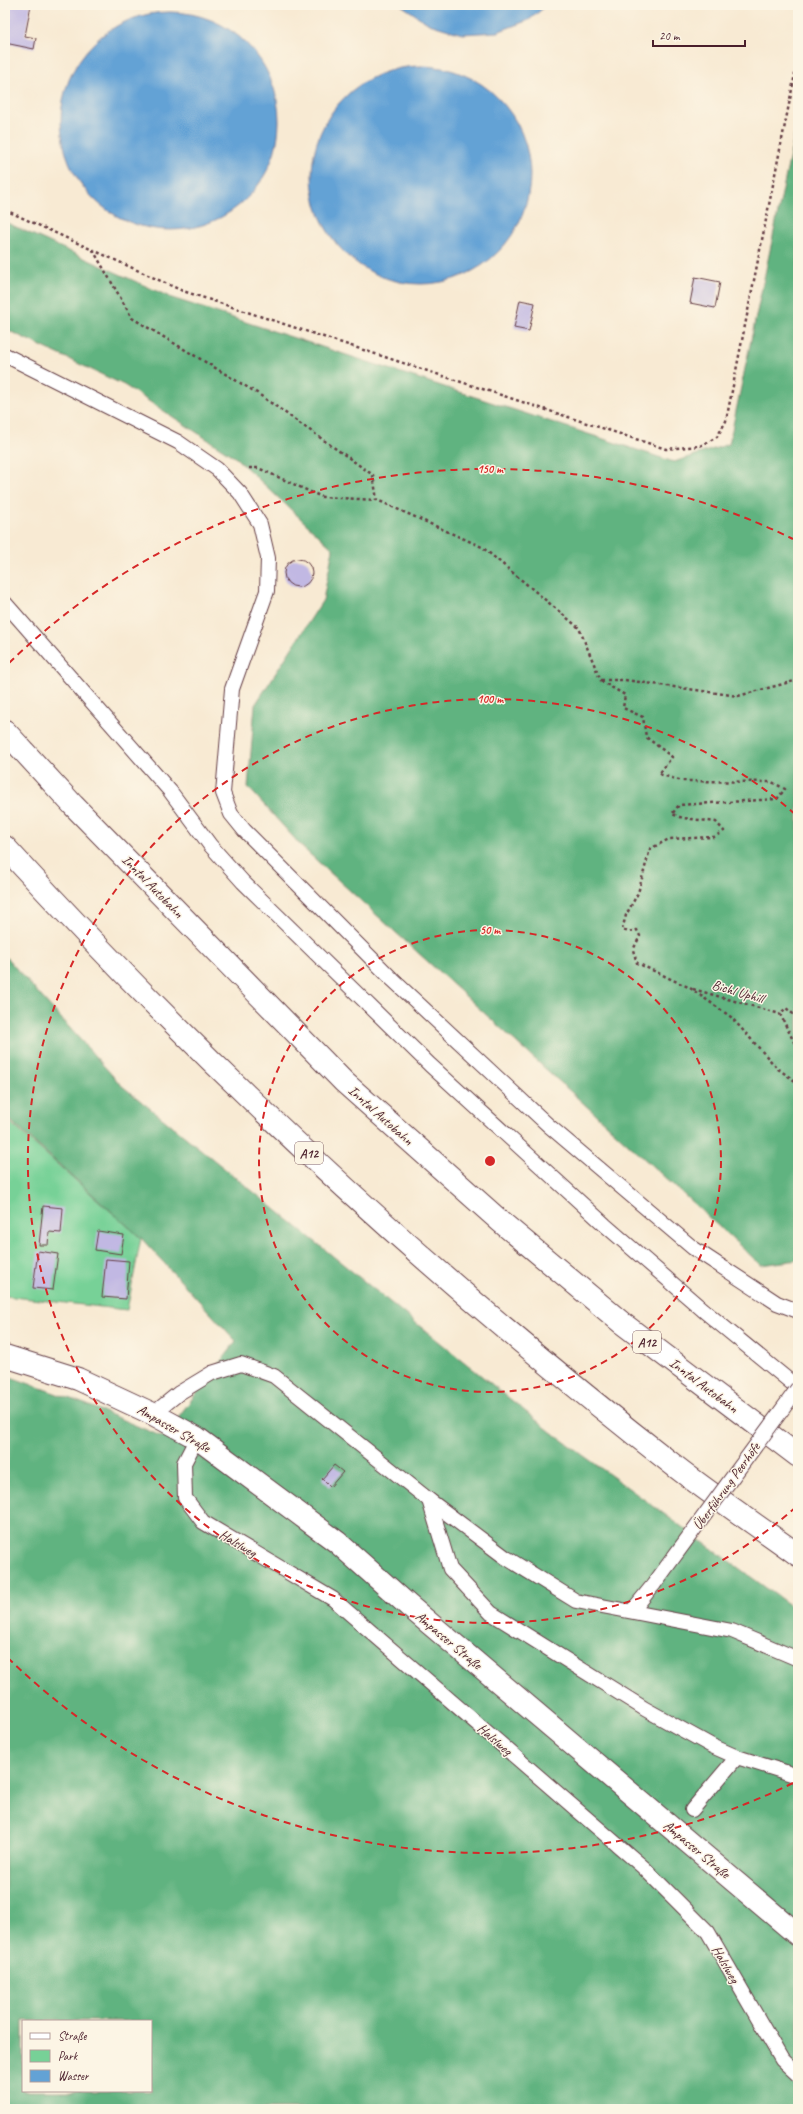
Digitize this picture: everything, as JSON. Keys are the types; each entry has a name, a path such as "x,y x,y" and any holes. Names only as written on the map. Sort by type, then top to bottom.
{"main road":[{"name":"Inntal Autobahn","path":"5,731 73,805 344,1082 500,1221 622,1323 798,1456"},
{"name":"A12","path":"5,847 162,1014 296,1142 487,1313 678,1468 798,1555"},
{"name":"Ampasser Straße","path":"5,1356 78,1378 153,1414 197,1438 337,1542 409,1606 798,1935"}],"lane":[{"path":"5,355 178,442 216,469 240,492 260,524 268,558 267,591 232,690 223,793 231,814 244,830 388,974 548,1125 693,1248 777,1303 798,1311"},
{"path":"5,603 170,791 210,845 243,882 430,1065 605,1225 703,1310 798,1388"},
{"path":"153,1414 179,1393 212,1373 241,1364 274,1376 429,1500 505,1557 576,1601 732,1631 798,1659"},
{"name":"Überführung Peerhöfe","path":"632,1611 654,1584 798,1388"},
{"name":"Halslweg","path":"197,1438 184,1463 185,1498 203,1522 334,1600 643,1867 708,1932 782,2060 798,2075"},
{"path":"429,1500 450,1569 491,1612 645,1709 712,1746 737,1757 798,1776"},
{"path":"692,1810 737,1757"}],"path":[{"path":"5,210 183,291 666,449 700,446 717,437 726,421 798,59"},
{"path":"92,250 132,318 257,393 373,475 377,500"},
{"path":"216,469 258,468 322,497 377,500 482,547 579,628 601,680 625,695 623,708 644,717 646,737 672,757 659,774 682,781 772,782 785,789 777,799 679,806 672,814 683,818 716,822 724,831 714,837 669,839 650,849 638,893 626,915 622,930 629,932 637,930 640,936 633,950 637,963 690,988 731,1017 778,1069 798,1083"},
{"path":"601,680 625,680 738,696 798,680"},
{"name":"Bichl Uphill","path":"690,988 780,1014 786,1008 798,1018"},
{"path":"780,1014 798,1050"}],"green space":[{"path":"798,118 798,1260 761,1265 303,848 248,787 255,705 323,600 333,549 236,458 124,385 5,329 5,222 172,298 674,462 729,444"},
{"path":"5,956 121,1085 551,1432 798,1611 798,2109 5,2109 5,1375 85,1404 163,1437 236,1341 141,1238 5,1116"},
{"path":"5,1118 141,1238 127,1310 5,1296"}],"water":[{"path":"401,5 547,5 529,20 497,32 462,34 429,24"},
{"path":"159,12 181,12 202,16 222,25 239,36 255,52 266,69 275,89 279,110 279,132 275,153 271,163 261,182 239,206 222,217 202,226 181,230 159,230 138,226 118,217 101,206 85,190 74,173 65,153 61,132 61,110 65,89 74,69 85,52 101,36 118,25 138,16"},
{"path":"410,66 432,66 453,70 473,79 490,90 506,106 517,123 526,143 530,164 530,186 526,207 522,217 512,236 490,260 473,271 453,280 432,284 410,284 389,280 369,271 352,260 336,244 325,227 316,207 312,186 312,164 316,143 325,123 336,106 352,90 369,79 389,70"}],"building":[{"path":"5,5 31,5 25,36 36,38 34,49 5,43"},
{"path":"695,277 720,282 715,308 690,303"},
{"path":"520,300 535,303 529,331 514,328"},
{"path":"298,559 304,560 308,563 311,567 311,579 308,583 304,586 298,587 292,586 288,583 285,579 284,573 285,567 288,563 292,560"},
{"path":"43,1206 63,1208 61,1233 49,1232 48,1245 39,1245"},
{"path":"98,1231 124,1235 121,1254 95,1250"},
{"path":"38,1251 58,1254 53,1290 33,1288"},
{"path":"106,1259 129,1261 126,1299 102,1297"},
{"path":"334,1465 343,1472 330,1487 322,1479"}]}
